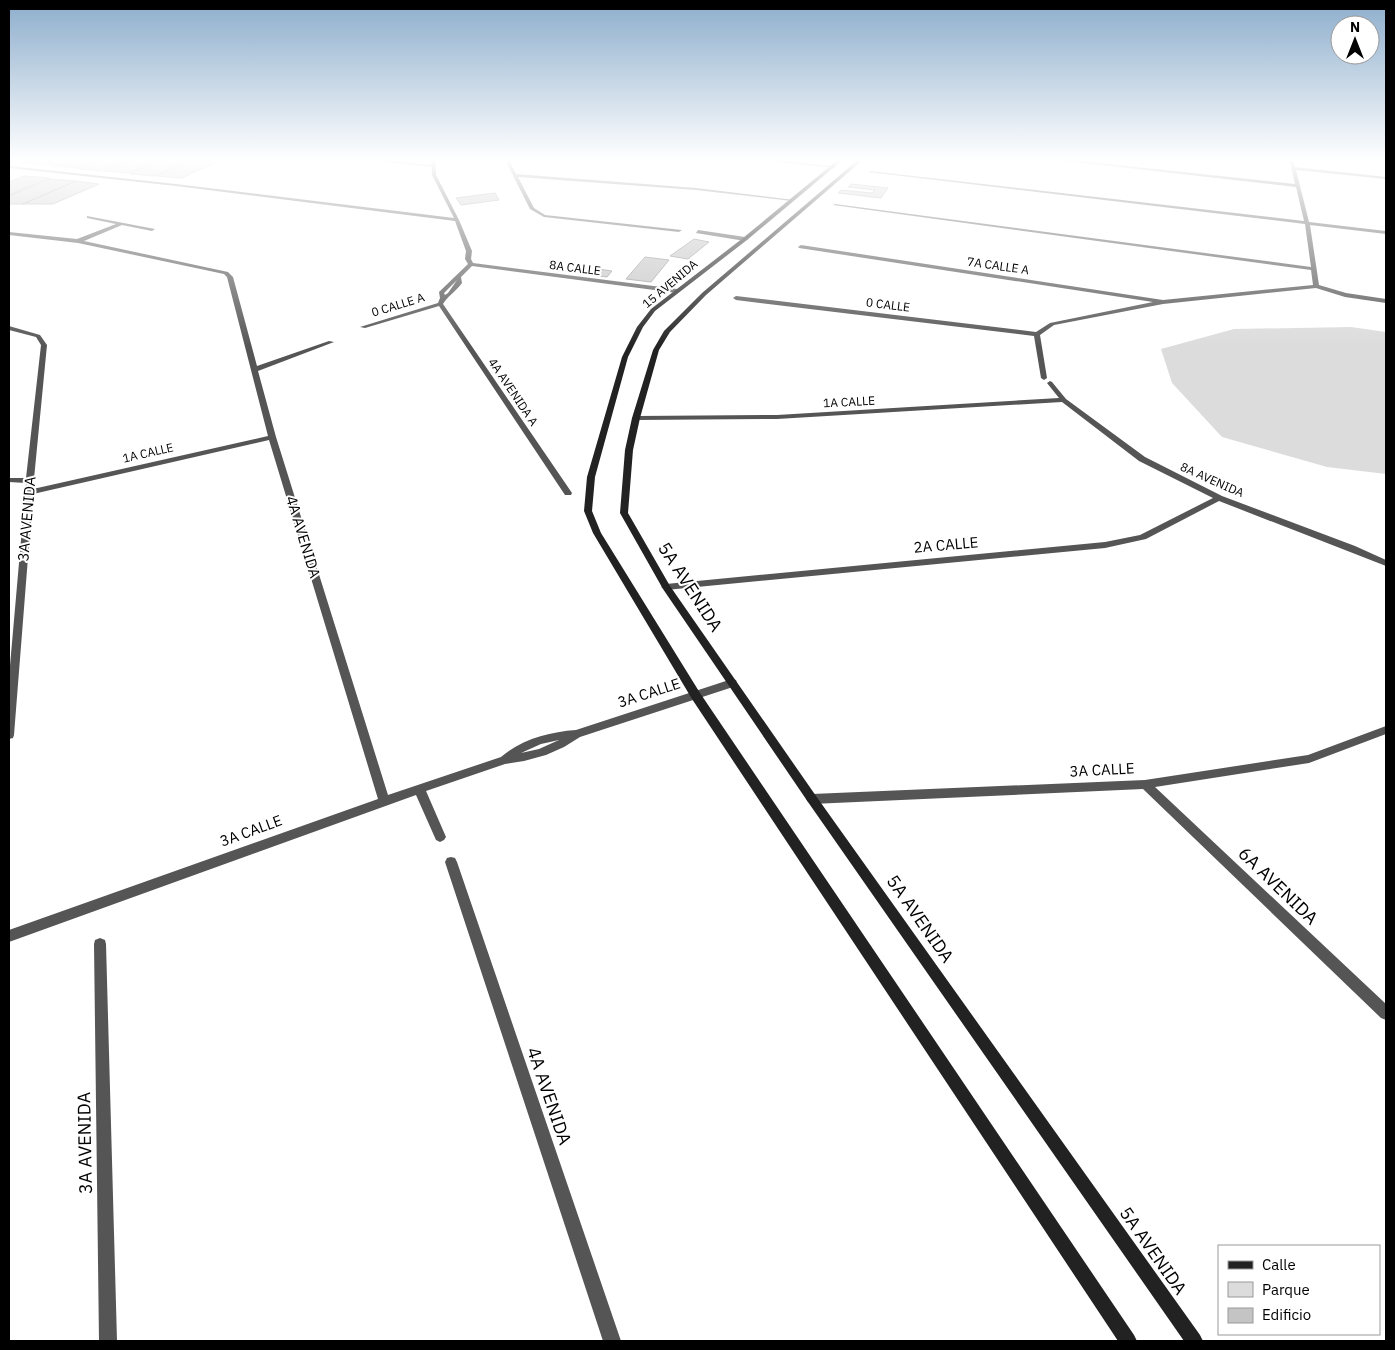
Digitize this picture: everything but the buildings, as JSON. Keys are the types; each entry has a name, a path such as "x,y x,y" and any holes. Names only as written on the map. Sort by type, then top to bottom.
{"main road":[{"name":"15 AVENIDA","path":"696,696 597,533 588,511 591,477 625,358 640,327 653,310 767,221"},
{"name":"15 AVENIDA","path":"624,514 629,450 636,418 656,350 667,331 704,294 789,221"},
{"name":"5A AVENIDA","path":"624,514 666,587 812,800 1194,1341"},
{"path":"696,696 1128,1341"}],"street":[{"path":"114,221 152,229"},
{"path":"442,301 460,282 458,278 471,264 468,259 469,251 457,221"},
{"path":"592,221 679,230"},
{"path":"955,221 1314,269"},
{"path":"1290,221 1386,232"},
{"path":"9,234 78,241 123,223"},
{"path":"1307,223 1316,286"},
{"path":"698,232 745,239"},
{"name":"4A AVENIDA","path":"78,241 226,273 230,277 256,370 272,437 384,801"},
{"name":"7A CALLE A","path":"801,247 1163,302"},
{"name":"8A CALLE","path":"471,264 677,291"},
{"path":"1037,334 1062,320 1163,302 1316,286 1344,295 1386,301"},
{"name":"0 CALLE","path":"736,298 1037,334"},
{"name":"0 CALLE A","path":"363,327 442,301"},
{"name":"4A AVENIDA A","path":"442,301 568,493"},
{"name":"3A AVENIDA","path":"9,328 38,336 44,345 10,696 9,735"},
{"name":"8A AVENIDA","path":"1037,334 1047,380 1064,400 1142,459 1220,498 1352,548 1386,563"},
{"path":"256,370 331,342"},
{"name":"1A CALLE","path":"636,418 777,418 1064,400"},
{"name":"1A CALLE","path":"29,492 272,437"},
{"path":"9,480 30,481"},
{"name":"2A CALLE","path":"666,587 1118,543 1143,537 1220,498"},
{"name":"3A CALLE","path":"9,936 384,801 505,760 517,759 564,744 576,734 732,683"},
{"name":"3A CALLE","path":"812,800 1145,784 1309,759 1386,730"},
{"name":"6A AVENIDA","path":"1145,784 1386,1013"},
{"path":"419,789 440,837"},
{"name":"4A AVENIDA","path":"451,862 612,1341"},
{"name":"3A AVENIDA","path":"100,944 108,1341"}],"green space":[{"path":"1351,327 1386,332 1386,474 1327,467 1222,437 1172,383 1161,349 1234,329"}]}
